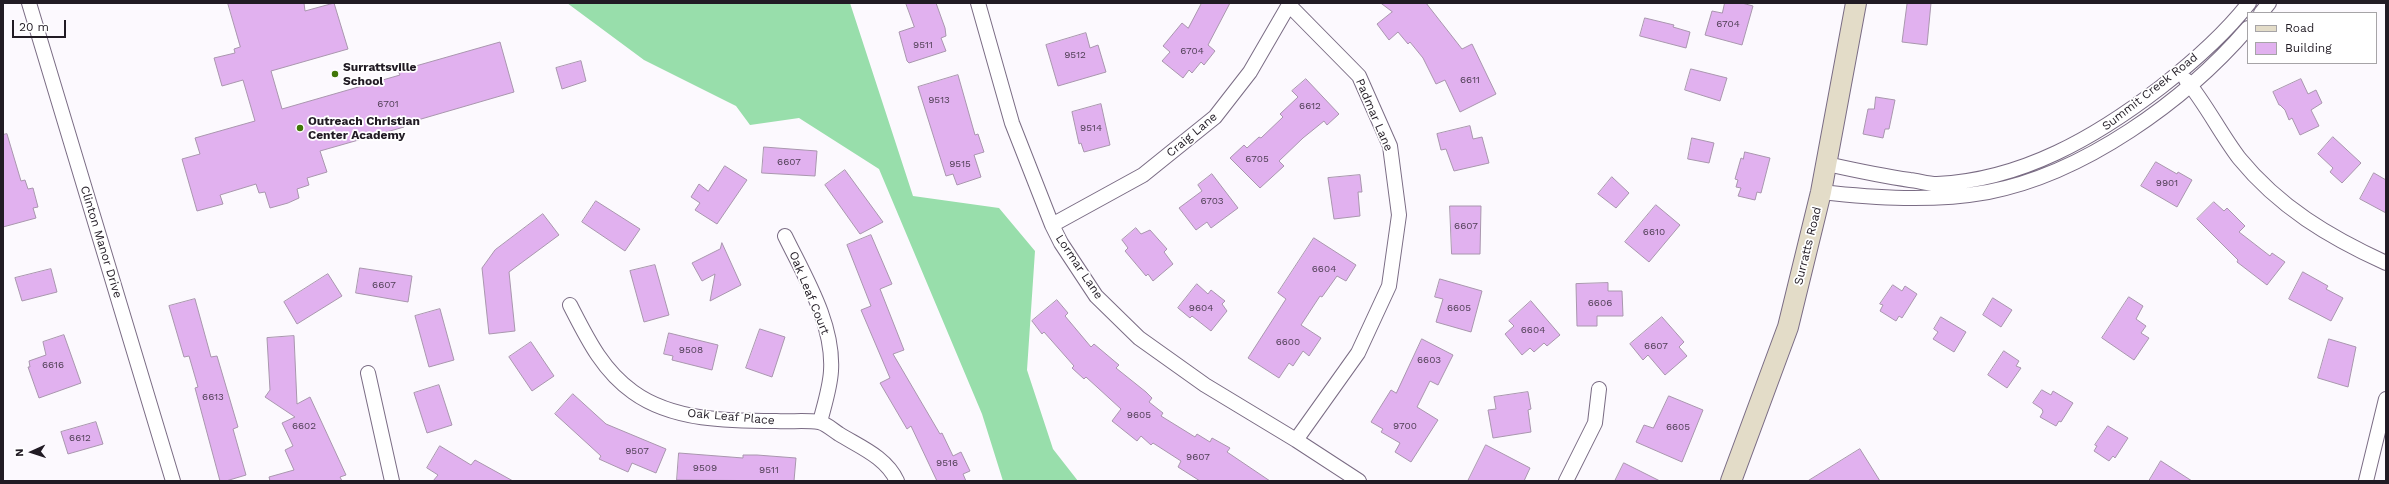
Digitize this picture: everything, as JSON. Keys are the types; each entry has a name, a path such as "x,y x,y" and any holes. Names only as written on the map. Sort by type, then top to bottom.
{"main road":[{"name":"Surratts Road","path":"1731,481 1788,327 1827,164 1856,3"}],"street":[{"name":"Clinton Manor Drive","path":"29,3 173,481"},
{"name":"Lormar Lane","path":"978,3 1012,124 1052,225 1061,243 1096,296 1139,338 1205,385 1296,440 1359,481"},
{"name":"Summit Creek Road","path":"1827,164 1936,184 1971,180 2008,172 2048,157 2092,136 2125,114 2180,72 2227,29 2249,3"},
{"path":"2261,12 2269,3"},
{"name":"Craig Lane","path":"1052,225 1142,176 1215,117 1250,72 1290,4"},
{"name":"Padmar Lane","path":"1290,4 1359,76 1390,146 1399,215 1389,286 1358,353 1296,440"},
{"name":"Summit Creek Road","path":"1821,192 1872,198 1956,196 2012,186 2050,173 2090,153 2154,114 2191,87 2247,29"},
{"path":"2180,72 2240,158 2268,189 2300,216 2340,242 2386,263"},
{"name":"Oak Leaf Court","path":"786,236 825,326 832,356 831,373 820,422"},
{"name":"Oak Leaf Place","path":"570,305 590,344 606,369 633,393 667,410 698,417 749,421 820,422 870,451 883,462 897,481"},
{"path":"368,373 392,481"},
{"path":"1566,481 1595,423 1599,389"},
{"path":"2366,481 2386,399"}],"green space":[{"path":"567,3 850,3 913,196 999,208 1035,251 1027,370 1053,449 1078,481 1003,481 982,414 879,169 799,118 750,125 736,106 644,60"}],"building":[{"path":"228,3 304,3 305,11 334,3 348,49 271,71 282,109 400,75 398,71 500,42 514,92 404,124 404,127 320,151 327,172 307,178 309,185 297,189 299,198 288,203 270,208 265,192 259,193 256,184 220,195 223,204 197,211 182,159 200,154 195,138 255,121 243,80 222,86 214,58 235,53 234,49 240,47"},
{"path":"906,3 936,3 945,28 946,36 941,38 946,51 909,63 907,61 899,32 914,27"},
{"path":"1202,3 1230,3 1208,45 1215,51 1204,65 1201,62 1192,73 1189,70 1183,78 1162,61 1170,52 1163,46 1182,23 1188,28"},
{"path":"1381,3 1426,3 1462,49 1472,44 1496,94 1460,112 1445,80 1436,84 1423,58 1410,42 1408,44 1398,32 1389,40 1377,24 1392,12"},
{"path":"1725,3 1742,3 1753,6 1742,45 1705,35 1712,11 1722,13"},
{"path":"1931,3 1927,45 1902,42 1907,4"},
{"path":"1645,18 1674,25 1673,27 1690,32 1686,48 1640,36"},
{"path":"1086,33 1090,48 1098,45 1106,72 1058,86 1046,45"},
{"path":"581,61 586,81 562,89 556,68"},
{"path":"1691,69 1727,78 1720,101 1685,90"},
{"path":"958,75 975,135 978,134 984,152 974,155 981,177 957,185 953,174 946,176 918,87"},
{"path":"1306,79 1339,114 1327,125 1324,121 1303,138 1279,161 1284,166 1260,188 1230,158 1244,145 1247,148 1259,137 1261,138 1283,117 1280,114 1298,97 1292,91"},
{"path":"2301,79 2308,94 2316,90 2322,103 2311,110 2319,126 2300,135 2292,118 2289,120 2285,110 2279,105 2273,92"},
{"path":"1876,97 1895,100 1889,129 1885,129 1883,138 1863,134 1868,109 1874,109"},
{"path":"1101,104 1110,145 1084,152 1081,143 1079,144 1072,112"},
{"path":"1470,126 1473,139 1482,137 1489,163 1454,171 1446,149 1441,150 1437,134"},
{"path":"7,134 21,181 25,180 28,189 33,188 38,207 33,208 36,218 3,227 3,135"},
{"path":"2333,137 2361,163 2342,183 2330,172 2333,168 2318,154"},
{"path":"1692,138 1714,143 1709,163 1688,159"},
{"path":"764,147 817,151 815,176 762,173"},
{"path":"1745,152 1770,158 1761,193 1757,192 1755,200 1738,196 1741,188 1736,187 1738,180 1735,179 1741,158 1743,159"},
{"path":"2156,162 2177,174 2178,172 2192,180 2177,207 2141,186"},
{"path":"725,166 747,180 717,224 695,210 700,203 691,197 699,184 708,191"},
{"path":"845,170 883,222 860,234 825,185"},
{"path":"2374,173 2386,180 2386,213 2360,199"},
{"path":"1212,174 1238,208 1211,228 1207,222 1196,230 1179,208 1202,191 1198,185"},
{"path":"1360,175 1362,192 1358,192 1360,216 1334,219 1328,178"},
{"path":"1612,177 1629,193 1616,208 1598,194"},
{"path":"596,201 640,229 625,251 582,222"},
{"path":"2214,202 2224,211 2227,208 2245,226 2239,232 2270,256 2272,253 2285,262 2267,285 2237,262 2238,260 2197,219"},
{"path":"1656,205 1680,225 1649,262 1625,242"},
{"path":"1450,206 1481,206 1480,254 1452,254"},
{"path":"543,214 559,235 509,272 515,331 489,334 482,268 495,250"},
{"path":"1136,228 1141,234 1150,230 1167,249 1164,252 1173,264 1153,281 1148,274 1146,276 1125,251 1128,248 1122,240"},
{"path":"871,235 892,284 880,289 904,350 893,354 940,434 942,433 953,456 961,452 970,471 963,474 966,481 937,481 911,426 907,429 880,383 890,378 861,310 871,306 847,245"},
{"path":"1314,238 1356,265 1346,281 1337,276 1322,297 1320,296 1301,325 1321,338 1309,356 1303,351 1293,366 1289,363 1279,378 1248,358 1286,299 1278,293"},
{"path":"722,243 741,285 710,301 715,274 702,281 692,263 720,249"},
{"path":"655,265 669,315 644,322 630,271"},
{"path":"360,268 412,276 408,302 356,293"},
{"path":"51,269 57,292 22,301 15,278"},
{"path":"2303,272 2328,286 2326,289 2343,298 2331,321 2289,299"},
{"path":"328,274 342,296 297,324 284,302"},
{"path":"1440,279 1482,291 1471,332 1436,322 1443,299 1435,297"},
{"path":"1608,283 1608,291 1622,291 1623,316 1597,316 1597,326 1577,326 1576,284"},
{"path":"1197,284 1208,294 1211,290 1225,301 1222,304 1227,311 1211,331 1192,316 1190,318 1178,308"},
{"path":"1893,285 1902,291 1905,286 1917,294 1902,318 1899,316 1896,321 1880,311 1883,305 1880,304"},
{"path":"2129,297 2143,306 2136,319 2146,326 2141,333 2149,338 2134,360 2102,338"},
{"path":"1993,298 2012,310 2001,327 1983,315"},
{"path":"195,299 211,357 217,356 238,427 233,429 246,475 226,481 220,481 195,388 198,387 189,356 184,357 169,306"},
{"path":"1057,300 1068,313 1065,316 1091,347 1094,344 1119,365 1116,368 1152,398 1149,402 1163,413 1161,416 1195,437 1197,434 1210,442 1212,438 1230,448 1227,452 1270,481 1200,481 1178,467 1181,461 1153,443 1151,445 1141,436 1137,441 1112,421 1121,409 1086,377 1084,379 1072,368 1074,366 1044,332 1042,334 1032,321"},
{"path":"1531,301 1560,335 1547,346 1544,343 1534,352 1530,348 1522,355 1505,334 1514,326 1509,321"},
{"path":"440,309 454,360 429,367 415,316"},
{"path":"1662,317 1684,342 1679,347 1687,356 1665,375 1648,355 1643,360 1630,344"},
{"path":"1941,317 1966,332 1954,352 1933,339 1938,332 1934,329"},
{"path":"760,329 785,337 772,377 746,368"},
{"path":"669,333 718,345 712,370 672,360 673,356 664,354"},
{"path":"64,335 81,383 39,398 28,367 30,367 29,361 46,355 43,342"},
{"path":"294,336 297,404 310,397 346,475 340,477 342,481 270,481 269,477 294,470 285,450 293,446 282,423 295,417 265,397 270,390 267,338"},
{"path":"1422,339 1453,355 1438,385 1430,381 1417,407 1438,420 1411,462 1395,452 1400,443 1381,432 1383,429 1371,422 1391,390 1396,393"},
{"path":"2329,339 2356,347 2348,387 2318,378"},
{"path":"531,342 554,376 532,391 509,357"},
{"path":"2004,351 2019,361 2016,366 2021,368 2007,388 1988,375"},
{"path":"439,385 452,425 427,433 414,393"},
{"path":"2042,390 2051,395 2053,391 2073,403 2061,422 2059,421 2056,426 2040,417 2043,412 2042,409 2033,403"},
{"path":"1528,392 1531,409 1528,410 1531,432 1493,438 1488,410 1496,409 1494,397"},
{"path":"573,394 606,424 666,449 656,473 632,463 628,472 599,459 601,456 555,414"},
{"path":"1669,396 1703,410 1682,462 1636,442 1644,425 1653,428"},
{"path":"96,422 103,444 68,454 61,432"},
{"path":"2108,426 2128,438 2115,458 2113,456 2109,461 2094,451 2097,446 2095,445"},
{"path":"1486,445 1530,468 1524,481 1468,481"},
{"path":"440,446 471,465 475,460 513,481 433,481 438,475 427,468"},
{"path":"1860,449 1880,481 1808,481"},
{"path":"679,453 743,458 743,455 757,455 796,458 794,481 677,480"},
{"path":"2161,461 2192,481 2149,481"},
{"path":"1624,463 1660,481 1615,481"}],"place":[{"name":"Surrattsville School","path":"335,74"},
{"name":"Outreach Christian Center Academy","path":"300,128"}]}
